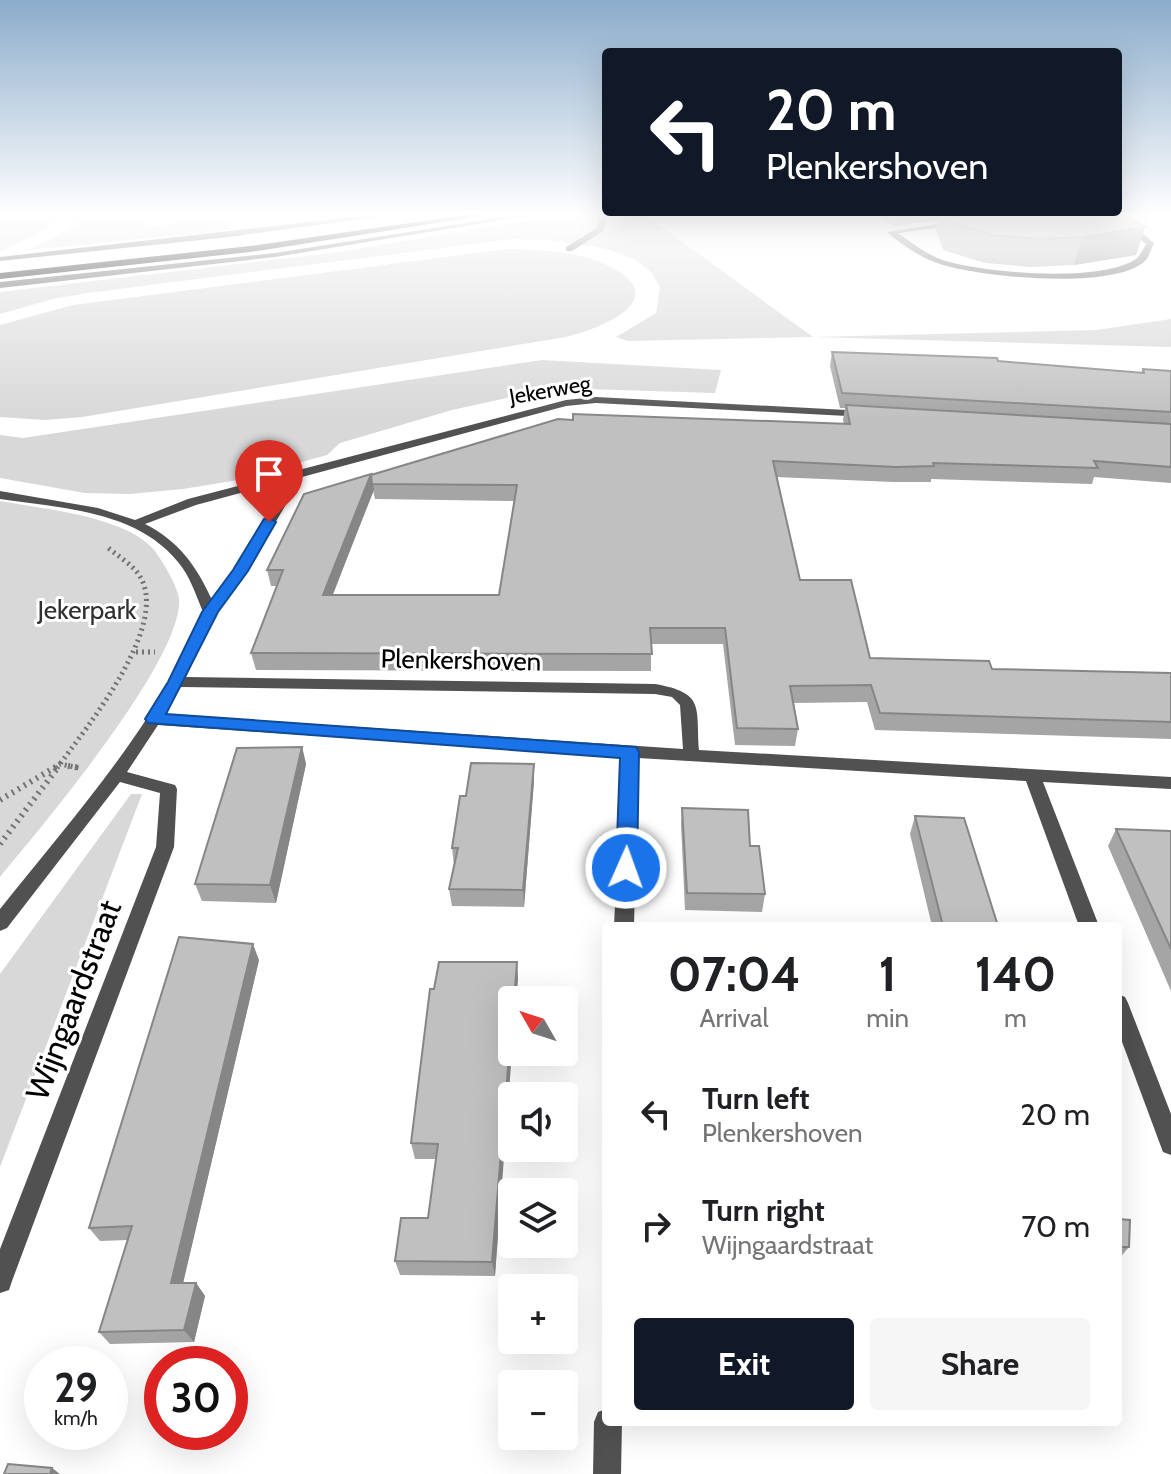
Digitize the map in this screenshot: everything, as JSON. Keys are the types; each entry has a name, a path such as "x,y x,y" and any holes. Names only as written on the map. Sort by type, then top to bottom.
{"street":[{"name":"Jekerweg","path":"137,523 192,502 536,410 582,401 872,415"},
{"path":"0,923 116,775 154,719 210,612 240,571 298,473"},
{"path":"0,495 137,523 185,560 210,612"},
{"name":"Plenkershoven","path":"176,682 655,689 677,693 688,704 691,755"},
{"path":"154,719 630,752 1171,783"},
{"path":"624,922 630,752"},
{"name":"Wijngaardstraat","path":"0,1281 165,847 169,789 116,775"},
{"path":"1033,776 1088,922"},
{"path":"1122,1014 1171,1144"},
{"path":"607,1474 608,1426"}],"path":[{"path":"0,844 60,764 136,652 147,613 146,595 139,575 100,542"},
{"path":"0,800 60,764"}],"green space":[{"path":"78,283 168,283 53,299 0,314 0,292"},
{"path":"246,283 630,283 635,292 632,303 608,322 560,338 82,417 45,420 0,417 0,325 73,305"},
{"path":"657,283 739,283 813,337 628,341 616,337 656,313 660,287"},
{"path":"1171,319 1171,347 813,337 1096,330"},
{"path":"542,360 721,370 715,393 553,388 452,410 340,443 327,455 232,481 183,489 130,494 85,493 0,478 0,435 23,438"},
{"name":"Jekerpark","path":"0,501 82,516 124,529 141,538 165,567 179,599 174,626 159,661 135,700 76,783 0,877"},
{"path":"131,794 142,794 0,1167 0,974"}],"building":[{"path":"832,352 997,358 998,361 1144,373 1143,369 1171,371 1171,412 842,393"},
{"path":"846,405 1171,424 1171,467 1094,461 1098,468 933,463 934,466 896,467 773,461 800,580 851,580 870,658 989,661 992,669 1171,673 1171,722 880,713 871,685 790,686 798,729 737,728 725,628 650,628 652,654 251,653 283,570 267,570 304,494 371,474 323,595 499,595 517,485 372,484 371,475 558,419 573,420 573,414 850,424"},
{"path":"302,747 270,885 195,884 237,748"},
{"path":"471,763 534,764 523,890 449,889 458,848 452,848 460,796 466,796"},
{"path":"682,808 748,810 750,846 759,846 765,894 687,893"},
{"path":"915,816 964,818 997,922 942,922"},
{"path":"1116,829 1171,831 1171,949"},
{"path":"179,937 253,944 171,1283 196,1283 184,1330 99,1332 132,1226 89,1228"},
{"path":"439,962 517,962 515,986 498,986 498,1066 508,1066 507,1082 498,1082 500,1162 492,1262 395,1261 401,1218 428,1218 438,1144 411,1143 430,989 434,989"},
{"path":"1122,1219 1130,1220 1129,1247 1122,1247"},
{"path":"8,1464 52,1468 50,1474 4,1474"}],"route":[{"path":"269,522 240,571 210,612 154,719 630,752 626,868"}]}
